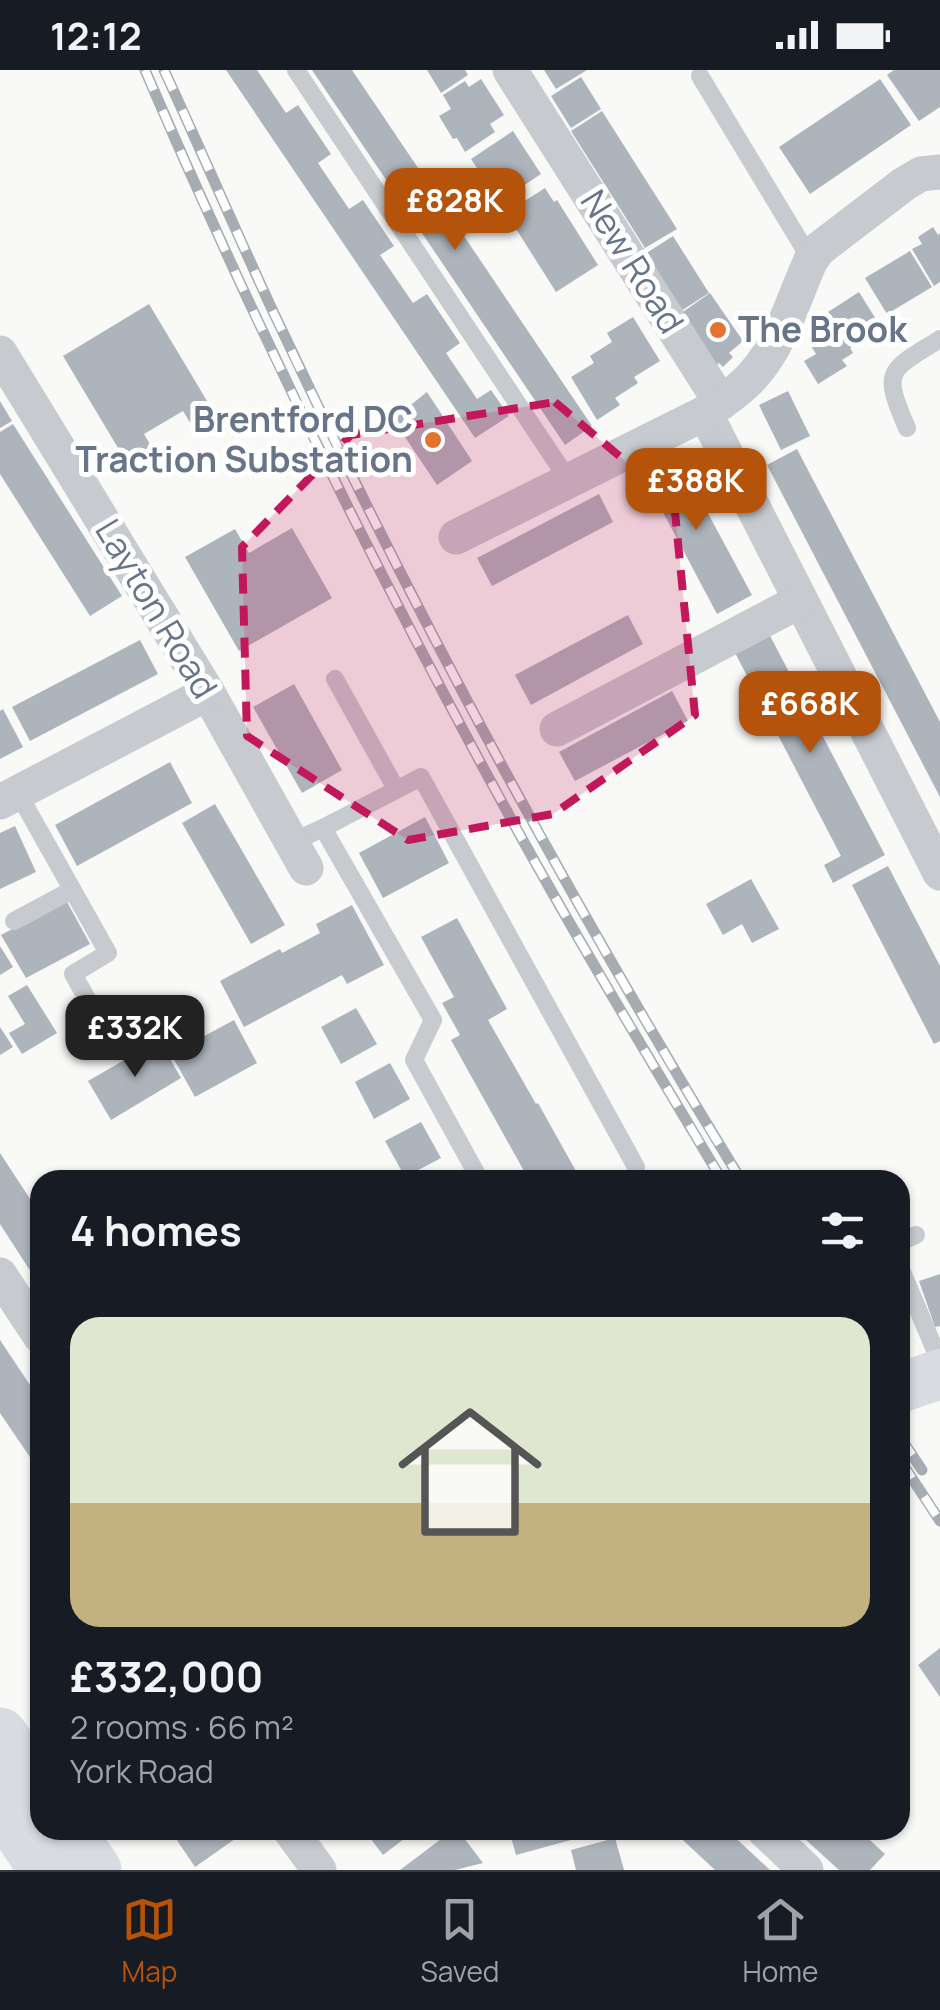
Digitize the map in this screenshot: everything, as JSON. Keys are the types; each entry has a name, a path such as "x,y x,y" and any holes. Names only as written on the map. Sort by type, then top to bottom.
{"highway":[{"path":"0,1700 30,1745"},
{"path":"0,1735 30,1778"},
{"path":"0,1801 47,1870"},
{"path":"73,1840 94,1870"},
{"path":"98,1840 118,1870"},
{"path":"0,1854 9,1870"}],"main road":[{"path":"0,1787 30,1767"}],"street":[{"name":"New Road","path":"510,70 713,408 800,601 940,873"},
{"path":"456,536 713,408 755,374 779,336 812,260 829,240 920,174 940,172"},
{"name":"Layton Road","path":"0,354 208,694 307,846"},
{"path":"557,729 800,601"},
{"path":"9,798 208,694"},
{"path":"0,1275 30,1321"},
{"path":"298,1840 320,1870"},
{"path":"774,1840 806,1870"}],"lane":[{"path":"296,70 568,481"},
{"path":"700,76 812,260"},
{"path":"906,428 891,389 893,374 903,362 940,339"},
{"path":"334,679 396,790"},
{"path":"474,1170 414,1060 433,1020 307,846 421,776 636,1167"},
{"path":"9,798 72,890 108,953 73,974 108,1036"},
{"path":"14,921 72,890"},
{"path":"910,1307 927,1375"}],"highlighted area":[{"path":"555,402 674,502 695,715 553,814 408,840 247,736 242,547 351,435"}],"building":[{"path":"226,70 257,70 286,113 298,105 331,154 318,163 349,209 363,200 394,246 380,255 413,303 427,294 460,343 446,353 477,399 491,390 509,416 475,438"},
{"path":"312,70 352,70 592,426 565,445"},
{"path":"427,70 465,70 468,75 441,93"},
{"path":"544,70 587,70 556,89"},
{"path":"894,70 940,70 940,107 919,121 887,75"},
{"path":"581,77 601,109 571,128 551,96"},
{"path":"481,79 504,115 490,124 495,132 465,152 439,116 451,109 443,95 465,81 469,87"},
{"path":"880,79 911,125 810,194 779,147"},
{"path":"602,111 677,229 645,248 571,131"},
{"path":"513,131 541,174 499,202 471,159"},
{"path":"545,188 554,202 557,200 598,265 556,292 506,213"},
{"path":"933,227 940,233 940,282 934,286 912,249 922,244 918,237"},
{"path":"673,236 709,293 681,311 645,254"},
{"path":"910,251 932,287 887,314 865,278"},
{"path":"859,292 882,329 850,348 853,353 842,360 847,366 818,384 804,361 816,354 808,341 833,321 828,312"},
{"path":"710,293 743,341 729,353 733,357 723,367 719,363 716,366 680,314"},
{"path":"149,304 219,421 197,434 183,411 144,434 158,458 133,473 63,356"},
{"path":"633,317 660,361 634,377 638,383 615,398 620,405 597,420 571,377 594,363 590,356 612,342 607,333"},
{"path":"788,391 810,436 781,450 759,405"},
{"name":"Brentford DC Traction Substation","path":"427,392 472,461 437,485 393,419"},
{"path":"0,401 12,421 0,428"},
{"path":"13,424 122,596 90,616 0,474 0,432"},
{"path":"797,449 940,722 940,797 767,465"},
{"path":"669,453 676,454 752,595 717,614 640,469"},
{"path":"599,494 613,522 492,586 477,558"},
{"path":"292,528 332,598 239,651 185,557 235,529 249,553"},
{"path":"628,615 643,644 531,705 515,675"},
{"path":"767,630 885,855 833,883 824,865 841,856 732,647"},
{"path":"140,640 158,674 30,741 12,707"},
{"path":"294,684 342,770 302,793 253,707"},
{"path":"672,691 688,721 575,781 559,752"},
{"path":"3,709 23,747 0,759 0,711"},
{"path":"170,762 192,803 77,866 55,825"},
{"path":"215,804 285,925 251,944 182,823"},
{"path":"425,817 449,863 383,898 359,853"},
{"path":"15,826 36,872 0,889 0,833"},
{"path":"888,866 940,966 940,1041 934,1044 852,885"},
{"path":"751,879 779,929 752,943 742,924 723,935 706,904"},
{"path":"66,900 90,944 26,978 1,935"},
{"path":"352,905 384,965 347,984 342,975 244,1027 220,981 320,933 316,924"},
{"path":"457,918 507,1009 488,1020 575,1170 523,1170 451,1040 460,1035 442,1003 454,997 421,937"},
{"path":"0,946 13,967 0,975"},
{"path":"27,985 57,1033 22,1054 9,1033 25,1024 8,996"},
{"path":"356,1008 377,1044 341,1064 321,1027"},
{"path":"234,1020 257,1063 195,1097 171,1054"},
{"path":"0,1027 13,1047 0,1055"},
{"path":"159,1040 181,1078 111,1120 88,1081"},
{"path":"390,1063 410,1099 374,1119 355,1082"},
{"path":"421,1122 441,1158 418,1170 401,1170 385,1141"},
{"path":"0,1153 30,1199 30,1270 0,1224"},
{"path":"940,1274 940,1326 935,1327 919,1281"},
{"path":"0,1340 30,1385 30,1457 0,1413"},
{"path":"940,1648 940,1697 918,1665"},
{"path":"177,1840 233,1840 195,1867"},
{"path":"372,1840 403,1840 383,1855"},
{"path":"440,1840 466,1840 483,1863 455,1870 400,1870"},
{"path":"512,1840 571,1840 516,1855"},
{"path":"616,1840 624,1870 576,1870 571,1850"},
{"path":"683,1840 738,1840 770,1870 715,1870"},
{"path":"806,1840 870,1840 885,1854 870,1870 839,1870"}],"railway":[{"path":"145,70 275,358 416,640 540,871 716,1170"},
{"path":"164,70 323,417 435,639 614,966 735,1170"},
{"path":"910,1452 922,1470"},
{"path":"910,1475 940,1521"}],"place":[{"name":"The Brook","path":"718,330"},
{"name":"Brentford DC Traction Substation","path":"433,440"}]}
